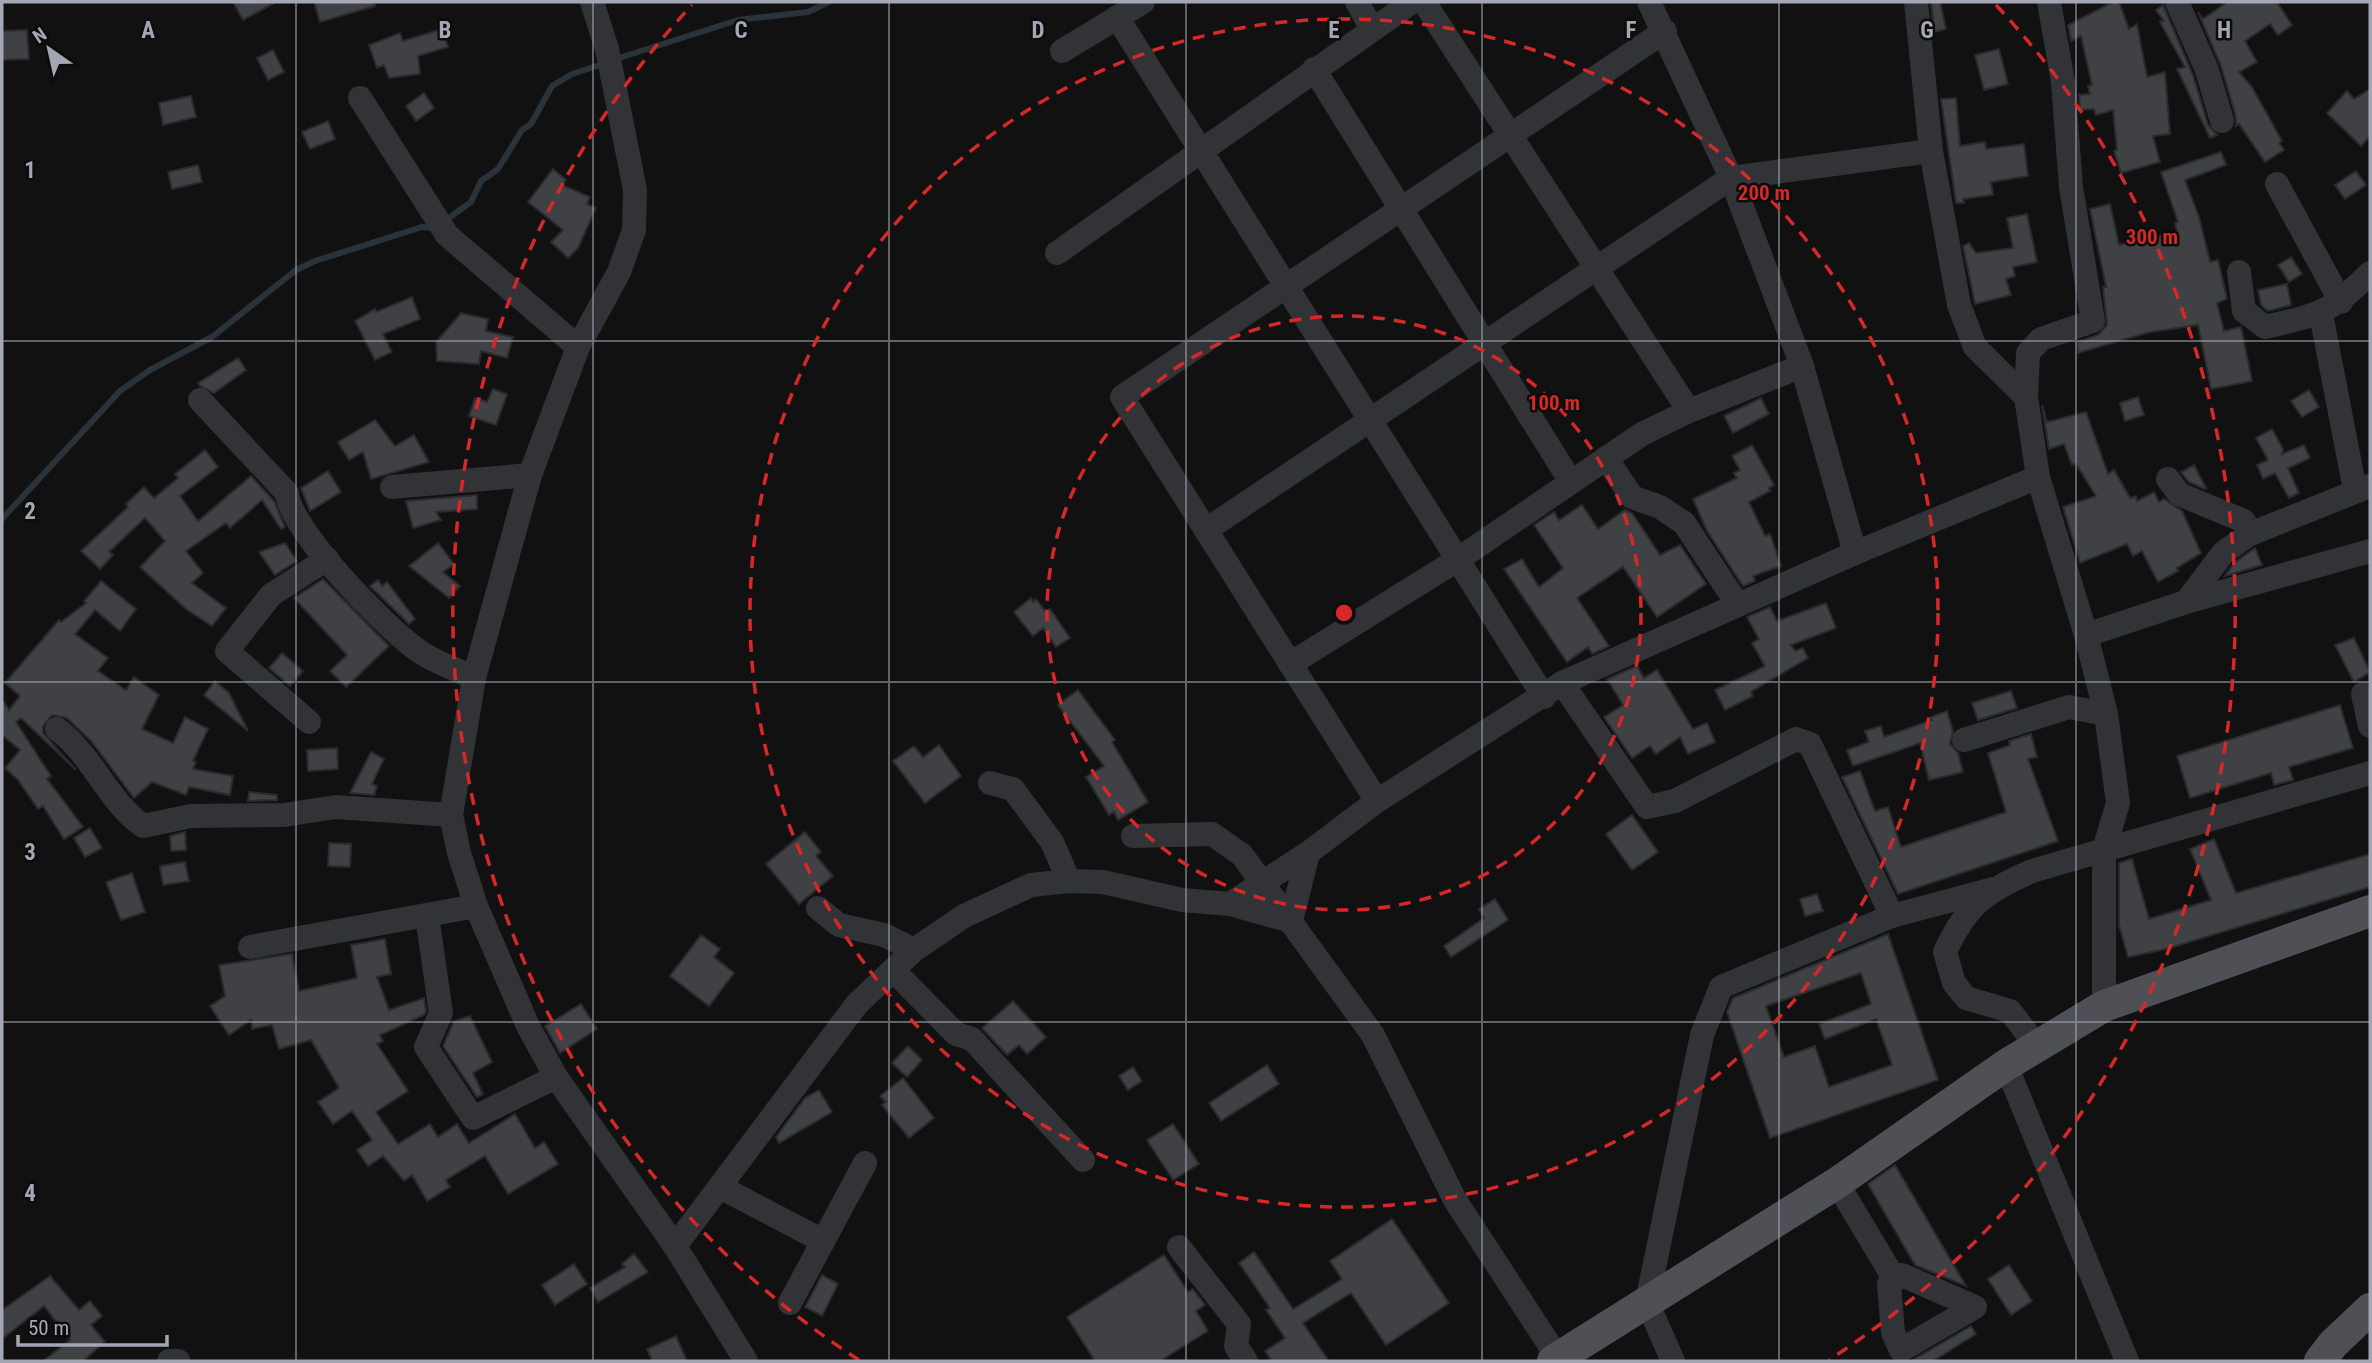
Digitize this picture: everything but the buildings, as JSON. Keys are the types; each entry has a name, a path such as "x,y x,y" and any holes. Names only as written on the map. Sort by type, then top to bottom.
{"main road":[{"path":"1555,1359 1837,1183 2036,1045 2104,1006 2370,911"},
{"path":"2320,1361 2333,1344 2370,1309"}],"street":[{"path":"592,2 609,60 635,190 634,230 619,272 578,347 530,475 474,678 451,815 459,853 476,906 528,1026 555,1077 675,1246 746,1361"},
{"path":"1062,51 1143,2"},
{"path":"1357,2 1372,29"},
{"path":"1057,253 1412,2"},
{"path":"1424,2 1689,411"},
{"path":"1649,2 1731,177 1802,366 1855,553"},
{"path":"1916,2 1931,151 1959,305 1975,347 2026,397"},
{"path":"2049,2 2063,82 2071,187 2093,321 2041,339 2028,353 2026,397 2038,477 2086,635 2106,714 2118,803 2104,850 2104,1006"},
{"path":"2177,2 2207,70 2222,121"},
{"path":"1117,17 1457,559 1553,690 1647,807 1675,801 1796,739 1810,744 1892,916"},
{"path":"1377,801 1122,397 1665,32"},
{"path":"1314,69 1571,482"},
{"path":"360,98 441,226 578,347"},
{"path":"1206,530 1731,177 1931,151"},
{"path":"2186,603 2224,552 2250,534 2363,488 2331,308 2277,184"},
{"path":"2239,272 2244,311 2264,327 2331,308 2370,273"},
{"path":"1290,664 1457,559 1642,434 1689,411 1802,366"},
{"path":"200,400 287,493 288,508 327,559 390,628 419,651 474,678"},
{"path":"1606,458 1632,497 1660,507 1684,523 1738,605"},
{"path":"392,487 530,475"},
{"path":"1230,904 1308,853 1377,801 1553,690 1855,553 2038,477"},
{"path":"2168,479 2179,494 2244,521 2250,534"},
{"path":"2086,635 2186,603 2370,551"},
{"path":"309,722 227,651 271,595 327,559"},
{"path":"2363,694 2370,726"},
{"path":"1964,740 2069,707 2106,714"},
{"path":"57,729 77,744 123,812 143,826 191,816 284,815 336,807 451,815"},
{"path":"1673,1361 1647,1302 1702,1035 1721,987 1892,916 1993,889 2032,872 2370,773"},
{"path":"990,783 1013,789 1052,842 1069,881"},
{"path":"1133,836 1212,834 1242,855 1373,1035 1455,1200 1555,1359"},
{"path":"1291,921 1308,853"},
{"path":"675,1246 857,1004 914,950 964,916 1031,885 1069,881 1103,882 1182,900 1230,904 1291,921"},
{"path":"1993,889 1960,919 1945,952 1954,983 1966,998 2010,1011 2036,1045"},
{"path":"250,947 476,906"},
{"path":"818,908 839,925 884,935 914,950"},
{"path":"427,916 441,1013 426,1046 473,1118 555,1077"},
{"path":"893,970 956,1034 972,1039 1083,1160"},
{"path":"2006,1065 2127,1361"},
{"path":"790,1303 865,1163"},
{"path":"1837,1183 1895,1280"},
{"path":"720,1187 823,1241"},
{"path":"1179,1247 1239,1324 1236,1346 1246,1361"},
{"path":"169,1361 178,1361"}],"waterway":[{"path":"616,59 738,20 808,12 829,2"},
{"path":"446,220 471,202 481,181 498,169 522,130 531,124 552,86 572,74 603,64"},
{"path":"2,519 120,391 150,370 212,337 296,270 315,261 422,227 434,228"}]}
